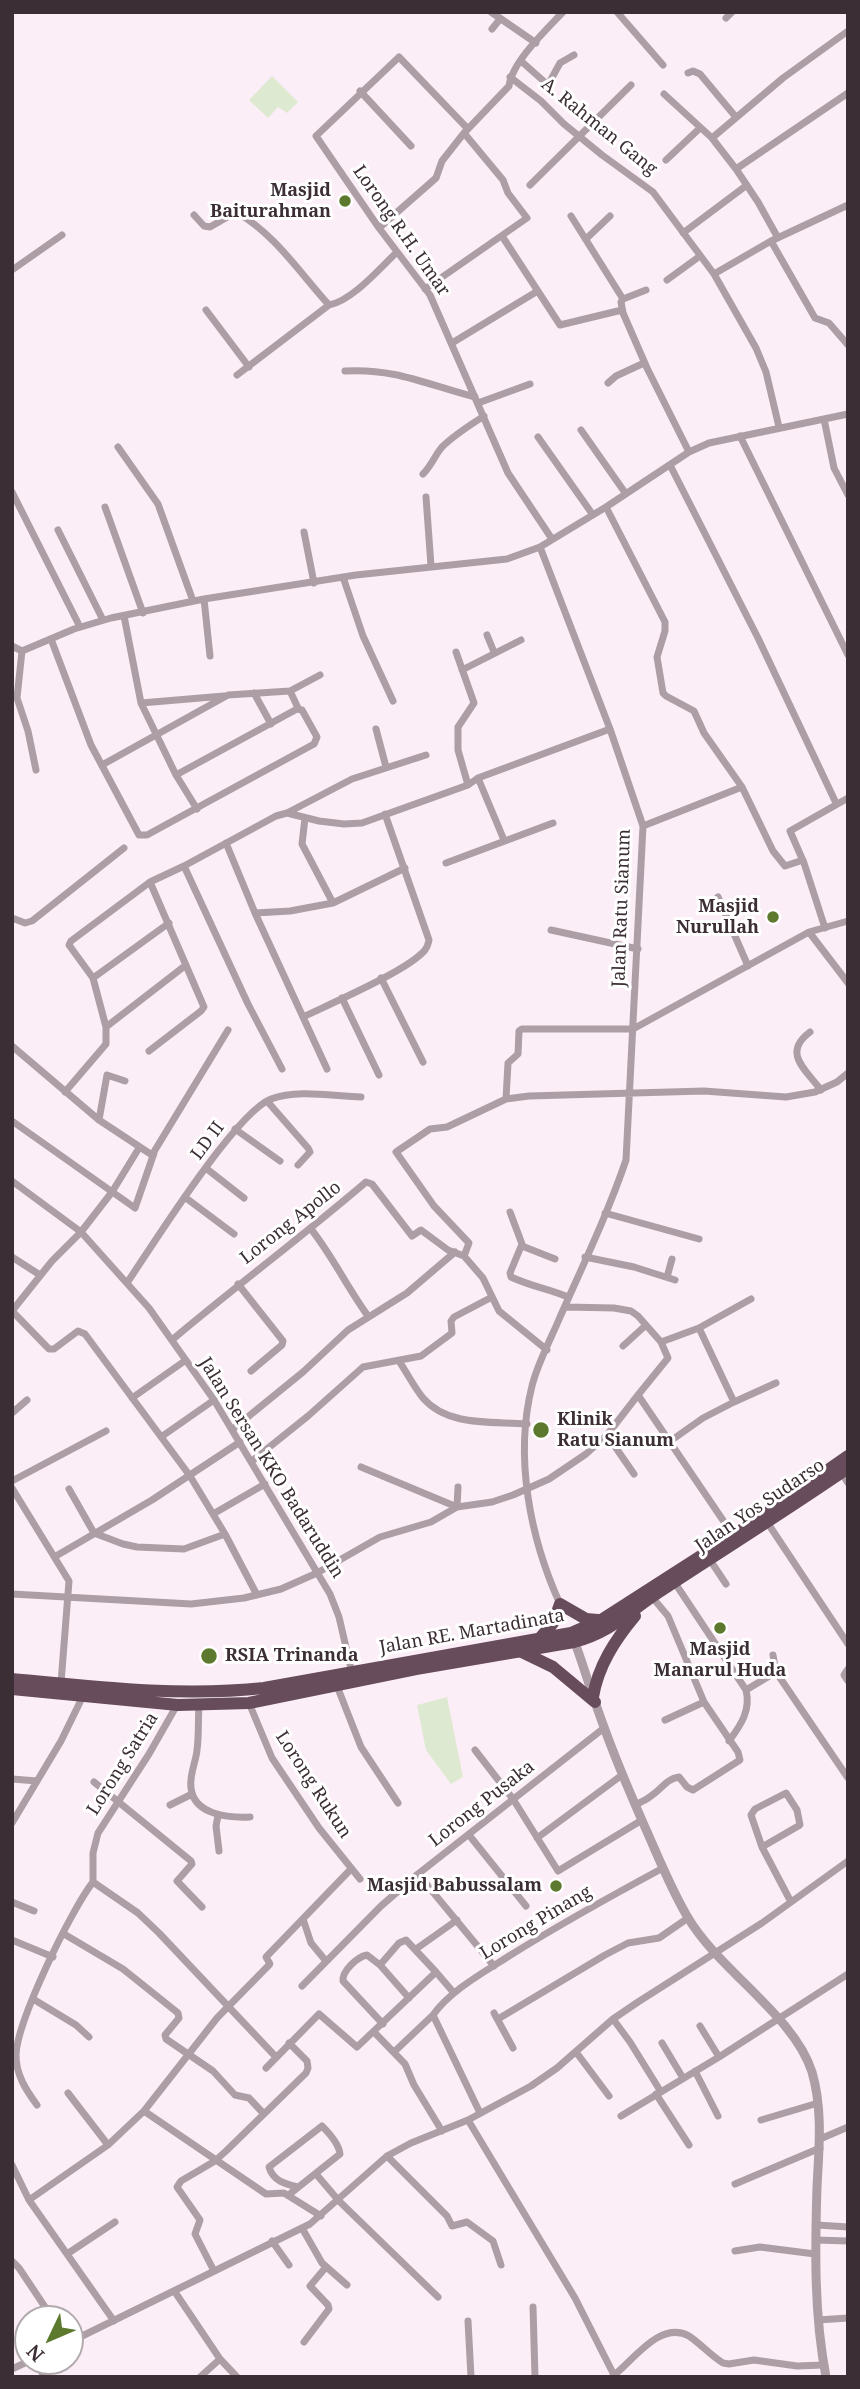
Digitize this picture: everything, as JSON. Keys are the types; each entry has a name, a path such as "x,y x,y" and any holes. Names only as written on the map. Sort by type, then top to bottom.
{"highway":[{"name":"Jalan RE. Martadinata","path":"12,1679 61,1689 220,1692 354,1677 540,1638 573,1637 733,1535 848,1456"},
{"name":"Jalan Yos Sudarso","path":"573,1637 606,1631 691,1572 845,1474"},
{"path":"594,1700 596,1680 604,1660 648,1601"},
{"path":"540,1638 558,1616 560,1604 586,1619 601,1620"},
{"path":"12,1689 61,1689 83,1696 178,1704 249,1703 337,1686 354,1677 416,1670 522,1652 573,1637"},
{"path":"522,1652 553,1667 594,1700"}],"street":[{"path":"491,12 536,43"},
{"path":"379,228 436,178 442,160 509,86 510,76 563,12"},
{"path":"617,12 663,65"},
{"path":"492,29 500,19"},
{"path":"712,138 783,78 848,31"},
{"path":"521,61 548,85 560,63 574,55"},
{"name":"Lorong R.H. Umar","path":"466,131 400,57 396,57 316,137 425,289 452,343 508,473 552,539"},
{"path":"688,73 693,71 700,74 735,116"},
{"name":"A. Rahman Gang","path":"510,76 602,155 653,192 714,274 755,348 766,372 779,427"},
{"path":"530,185 631,85"},
{"path":"360,91 411,146"},
{"path":"736,169 848,93"},
{"path":"664,94 712,138 736,169 747,185 815,318 829,323 848,345"},
{"path":"666,160 699,128"},
{"path":"425,289 527,218 508,193 503,180 466,131"},
{"path":"683,233 747,185"},
{"path":"714,274 775,239 848,205"},
{"path":"194,215 204,226 210,228 236,212 265,231 329,305"},
{"path":"571,216 624,299"},
{"path":"586,239 610,216"},
{"path":"12,270 62,235"},
{"path":"502,236 560,325 622,310"},
{"path":"237,375 329,305 352,293 397,252"},
{"path":"667,280 700,257"},
{"path":"646,290 624,299 621,302 622,310 644,363 689,452"},
{"path":"452,343 536,292"},
{"path":"206,310 249,367"},
{"path":"608,383 615,376 644,363"},
{"path":"345,371 366,370 409,376 477,400 530,384"},
{"path":"12,646 22,651 103,620 204,599 431,566 508,559 540,547 607,507 689,452 709,443 848,414"},
{"path":"423,474 434,462 444,444 484,416"},
{"path":"824,419 834,468 848,495"},
{"path":"581,430 626,494"},
{"path":"740,436 848,655"},
{"path":"538,437 593,515"},
{"path":"118,447 159,504 193,601"},
{"path":"670,465 758,638 836,803"},
{"path":"12,492 80,627"},
{"path":"426,497 431,566"},
{"path":"607,507 665,622 657,657 663,693 692,709 704,733 741,787 773,851 785,866 803,860"},
{"path":"105,508 143,613"},
{"path":"58,530 103,620"},
{"path":"304,532 314,583"},
{"name":"Jalan Ratu Sianum","path":"540,547 610,729 643,826 626,1160 533,1383 527,1424 526,1489 542,1559 560,1604"},
{"path":"343,578 363,636 393,701"},
{"path":"204,599 210,656"},
{"path":"124,616 141,703 156,737 197,810"},
{"path":"487,635 494,652"},
{"path":"51,639 91,745 139,835 147,835 197,810 314,744 317,737 290,691"},
{"path":"463,670 521,640"},
{"path":"22,651 16,706 28,731 36,770"},
{"path":"456,652 474,702 458,727 458,750 468,785"},
{"path":"141,703 290,691 320,675"},
{"path":"254,693 271,724"},
{"path":"102,765 228,695"},
{"path":"176,775 298,708"},
{"path":"376,729 386,767"},
{"path":"287,813 344,824 362,823 610,729"},
{"path":"65,1092 106,1046 106,1027 93,978 69,945 116,905 150,882 352,779 426,755"},
{"path":"478,778 504,840"},
{"path":"643,826 741,787"},
{"path":"825,928 803,860 790,831 848,798"},
{"path":"303,1017 382,978 424,952 428,944 429,940 386,814"},
{"path":"306,818 302,844 333,903"},
{"path":"446,863 553,823"},
{"path":"226,844 327,1069"},
{"path":"12,918 27,923 32,921 124,848"},
{"path":"184,866 248,1004 282,1069"},
{"path":"255,913 290,911 333,903 405,868"},
{"path":"149,1051 204,1008 150,882"},
{"path":"718,897 748,966"},
{"path":"506,1099 508,1063 518,1054 520,1029 633,1029 809,932 848,920"},
{"path":"93,978 169,923"},
{"path":"551,930 638,948"},
{"path":"809,932 848,983"},
{"path":"106,1027 186,965"},
{"path":"382,978 423,1062"},
{"path":"342,998 379,1075"},
{"path":"12,1121 135,1208 154,1153 228,1030"},
{"path":"810,1032 801,1039 796,1047 796,1054 821,1090"},
{"path":"12,1046 99,1120 139,1148 154,1153"},
{"path":"464,1256 469,1243 434,1206 396,1151 430,1129 447,1127 506,1099 704,1091 786,1097 821,1090 835,1084 848,1073"},
{"path":"99,1120 107,1075 125,1081"},
{"path":"298,1166 310,1152 308,1147 267,1101 285,1095 360,1097"},
{"name":"LD II","path":"127,1283 235,1129 267,1101"},
{"path":"235,1129 280,1161"},
{"path":"139,1148 81,1232 40,1275 13,1312 49,1349 54,1349 76,1332 84,1332 190,1476 257,1595"},
{"path":"207,1168 244,1198"},
{"name":"Jalan Sersan KKO Badaruddin","path":"12,1181 81,1232 149,1308 214,1400 317,1573 339,1617 354,1677"},
{"name":"Lorong Apollo","path":"172,1340 238,1284 368,1182 412,1236 421,1230 440,1245 455,1252"},
{"path":"186,1198 234,1234"},
{"path":"510,1212 522,1246 511,1276 536,1288 544,1287 568,1297"},
{"path":"606,1213 699,1239"},
{"path":"311,1229 341,1271 345,1285 368,1316"},
{"path":"522,1246 555,1259"},
{"path":"233,1429 348,1331 407,1293 455,1252 464,1256 484,1278 499,1311 547,1350"},
{"path":"12,1257 40,1275"},
{"path":"585,1257 671,1278 672,1259"},
{"path":"238,1284 283,1343 251,1371"},
{"path":"251,1461 308,1416 363,1367 400,1361 426,1353 452,1333 451,1321 454,1317 492,1297"},
{"path":"661,1342 699,1328 751,1299"},
{"path":"12,1594 191,1604 257,1595 281,1589 317,1573 380,1537 431,1522 457,1507 492,1502 526,1489 566,1468 607,1435 668,1358 661,1342 638,1316 625,1309 565,1307"},
{"path":"623,1346 646,1325"},
{"path":"699,1328 734,1402"},
{"path":"132,1398 186,1360"},
{"path":"400,1361 424,1399 441,1413 460,1419 527,1424"},
{"path":"669,1442 703,1418 776,1383"},
{"path":"638,1395 733,1535"},
{"path":"161,1437 214,1400"},
{"path":"12,1413 27,1401"},
{"path":"12,1481 106,1431"},
{"path":"607,1435 634,1474"},
{"path":"56,1556 190,1476 240,1442"},
{"path":"361,1467 457,1507"},
{"path":"213,1514 265,1484"},
{"path":"457,1507 458,1487"},
{"path":"12,1488 69,1581 61,1689"},
{"path":"69,1489 94,1533 130,1545 175,1550 193,1547 225,1534"},
{"path":"768,1522 848,1644"},
{"path":"710,1560 726,1584"},
{"path":"675,1583 746,1690 746,1714 729,1741"},
{"path":"635,1805 653,1795 676,1776 693,1790 739,1761 741,1757 704,1702 668,1616 648,1601"},
{"path":"573,1637 622,1775 688,1918 713,1953 777,2019 807,2059 818,2104 820,2143 816,2254 818,2320 826,2377"},
{"path":"773,1655 773,1668 848,1778"},
{"path":"746,1690 773,1668"},
{"path":"848,1669 844,1675 848,1681"},
{"path":"337,1686 361,1747 398,1803"},
{"path":"12,1823 61,1741 83,1696"},
{"path":"665,1720 704,1702"},
{"name":"Lorong Rukun","path":"249,1703 272,1758 319,1828 360,1879"},
{"name":"Lorong Satria","path":"93,1882 95,1844 103,1823 178,1704"},
{"path":"199,1705 197,1749 191,1776 192,1794 218,1816 250,1817"},
{"name":"Lorong Pusaka","path":"326,1961 381,1906 418,1874 604,1728"},
{"path":"475,1750 513,1799 558,1871 642,1820"},
{"path":"537,1838 622,1775"},
{"path":"12,1779 37,1781"},
{"path":"94,1782 191,1861 192,1864 177,1881 202,1907"},
{"path":"762,1847 800,1823 797,1810 786,1793 751,1813 762,1847 790,1902"},
{"path":"170,1805 192,1794"},
{"path":"218,1816 216,1826 219,1851"},
{"path":"469,1835 526,1906"},
{"path":"84,2335 302,2228 339,2201 364,2174 387,2156 411,2143 468,2120 531,2086 576,2052 613,2019 742,1937 848,1861"},
{"name":"Lorong Pinang","path":"394,2052 454,1993 579,1914 663,1868"},
{"path":"29,2200 108,2145 144,2111 208,2028 270,1965 266,1957 351,1869"},
{"path":"418,1874 494,1966"},
{"path":"37,2105 22,2082 14,2058 15,2036 83,1895 93,1882 145,1920 276,2057"},
{"path":"12,1902 34,1911"},
{"path":"513,2048 496,2016 628,1943 659,1938 688,1918"},
{"path":"302,1986 326,1961 311,1943 303,1919"},
{"path":"416,1949 457,1920"},
{"path":"64,1934 122,1969 178,2013 179,2018 165,2037 213,2071 235,2095 249,2098 264,2114"},
{"path":"12,1940 53,1957"},
{"path":"380,1965 405,1940 454,1993"},
{"path":"383,2024 342,1977 365,1955 370,1956 409,1997"},
{"path":"266,2068 319,2014 354,2046 359,2047 436,1972"},
{"path":"621,2116 848,1974"},
{"path":"33,1999 76,2025 89,2037"},
{"path":"433,2015 480,2113"},
{"path":"613,2019 630,2042 688,2145"},
{"path":"700,2026 719,2057"},
{"path":"374,2032 405,2064 414,2085 442,2131"},
{"path":"214,2271 195,2234 200,2220 177,2187 181,2181 215,2161 309,2068 307,2060 289,2043"},
{"path":"662,2043 683,2078"},
{"path":"576,2052 609,2096"},
{"path":"695,2071 718,2116"},
{"path":"68,2093 108,2145"},
{"path":"761,2120 818,2104"},
{"path":"144,2111 266,2194 284,2193 321,2216"},
{"path":"468,2120 574,2297 614,2376 657,2338 681,2332 723,2363 754,2360 797,2366 824,2365"},
{"path":"320,2126 332,2137 341,2152 316,2174 295,2190 279,2182 269,2171 269,2167 320,2126"},
{"path":"735,2184 848,2127"},
{"path":"387,2156 447,2216 452,2227 467,2222 493,2241 501,2265"},
{"path":"12,2165 29,2200 114,2321"},
{"path":"316,2174 339,2201 438,2297"},
{"path":"67,2254 115,2222"},
{"path":"817,2225 848,2227"},
{"path":"302,2228 326,2267 347,2285"},
{"path":"816,2240 848,2241"},
{"path":"272,2242 289,2265"},
{"path":"735,2251 760,2247 816,2254"},
{"path":"12,2261 44,2305"},
{"path":"304,2342 329,2309 310,2286 326,2267"},
{"path":"175,2292 220,2359 237,2377"},
{"path":"533,2307 535,2377"},
{"path":"818,2320 848,2318"},
{"path":"468,2320 471,2377"},
{"path":"200,2377 220,2359"}],"green space":[{"path":"272,76 298,102 287,113 278,107 268,118 249,100"},
{"path":"447,1697 463,1777 451,1784 426,1750 417,1705"}],"place":[{"name":"Masjid Baiturahman","path":"345,201"},
{"name":"Masjid Nurullah","path":"773,917"},
{"name":"Klinik Ratu Sianum","path":"541,1430"},
{"name":"Masjid Manarul Huda","path":"720,1628"},
{"name":"RSIA Trinanda","path":"209,1656"},
{"name":"Masjid Babussalam","path":"556,1886"}]}
